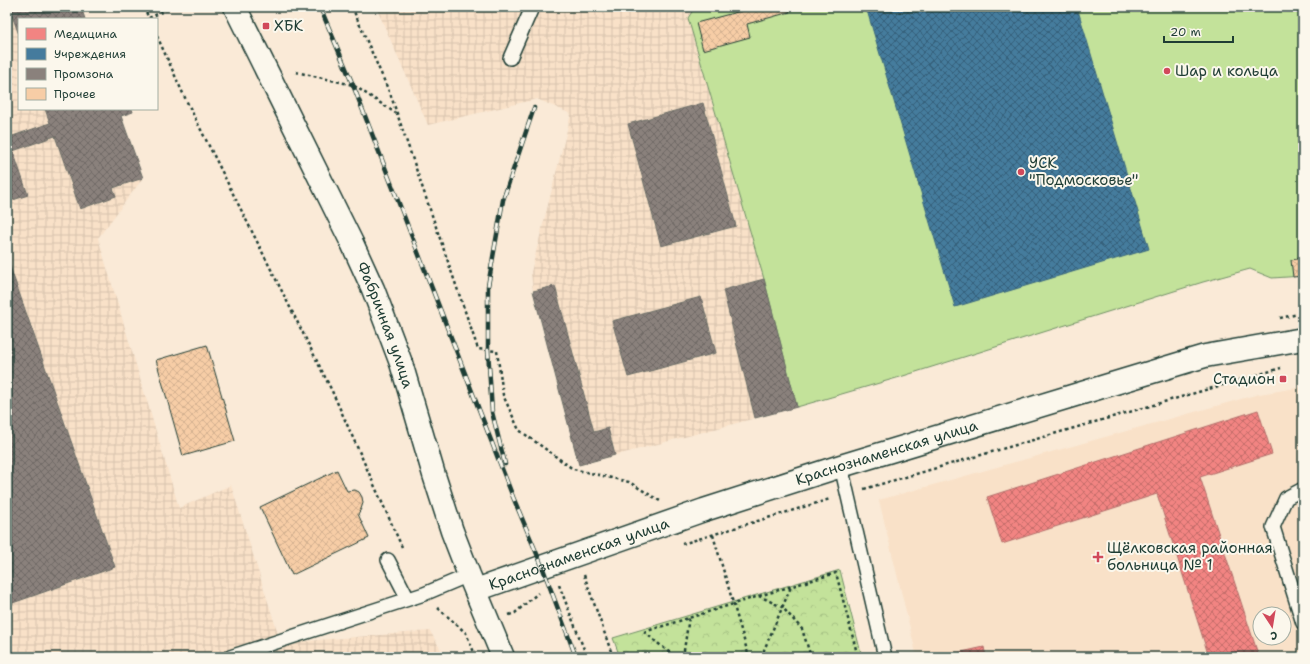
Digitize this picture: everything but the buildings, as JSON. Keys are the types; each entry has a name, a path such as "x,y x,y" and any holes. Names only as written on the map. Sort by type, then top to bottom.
{"street":[{"name":"Фабричная улица","path":"236,7 352,243 373,289 401,363 452,531 503,657"},
{"name":"Краснознаменская улица","path":"472,582 841,466 1205,356 1303,339"}],"lane":[{"path":"510,58 532,7"},
{"path":"841,466 885,657"},
{"path":"1303,489 1286,498 1273,527 1303,623"},
{"path":"388,560 408,599"},
{"path":"230,657 424,594 472,582"}],"path":[{"path":"144,7 149,18"},
{"path":"151,18 172,7"},
{"path":"352,7 398,114 478,349 497,351 503,395 519,430 572,469 629,482 660,501"},
{"path":"158,38 186,100 332,391 404,551"},
{"path":"296,72 353,85 398,114"},
{"path":"713,535 848,494 1288,366"},
{"path":"704,510 713,535 749,657"},
{"path":"582,571 613,657"},
{"path":"675,657 644,632 836,573 858,657"},
{"path":"558,581 587,657"},
{"path":"760,657 791,587"},
{"path":"508,615 515,614 543,589"},
{"path":"424,594 466,633 476,657"},
{"path":"759,596 782,607 802,629 811,657"},
{"path":"683,657 689,617"}],"shaded area":[{"path":"7,7 81,7 85,18 18,18 18,110 132,110 133,112 121,116 143,178 98,238 179,508 231,485 281,643 430,631 445,657 7,657"},
{"path":"376,7 695,7 688,18 764,279 797,407 579,465 533,291 531,272 571,114 537,99 428,125"},
{"name":"Щёлковская районная больница № 1","path":"1303,387 1303,657 917,657 879,500 1259,394"}],"green space":[{"path":"695,7 1303,7 1303,276 1272,278 1250,269 1203,282 900,377 797,407 764,279 688,18"},
{"path":"840,570 862,657 620,657 613,638"}],"railway":[{"path":"320,7 353,85 513,497 542,566 576,657"},
{"path":"505,464 492,412 488,350 488,286 503,200 534,108"}],"place":[{"name":"ХБК","path":"266,26"},
{"name":"Шар и кольца","path":"1167,71"},
{"name":"УСК \"Подмосковье\"","path":"1021,172"},
{"name":"Стадион","path":"1283,379"},
{"name":"Щёлковская районная больница № 1","path":"1098,557"}]}
